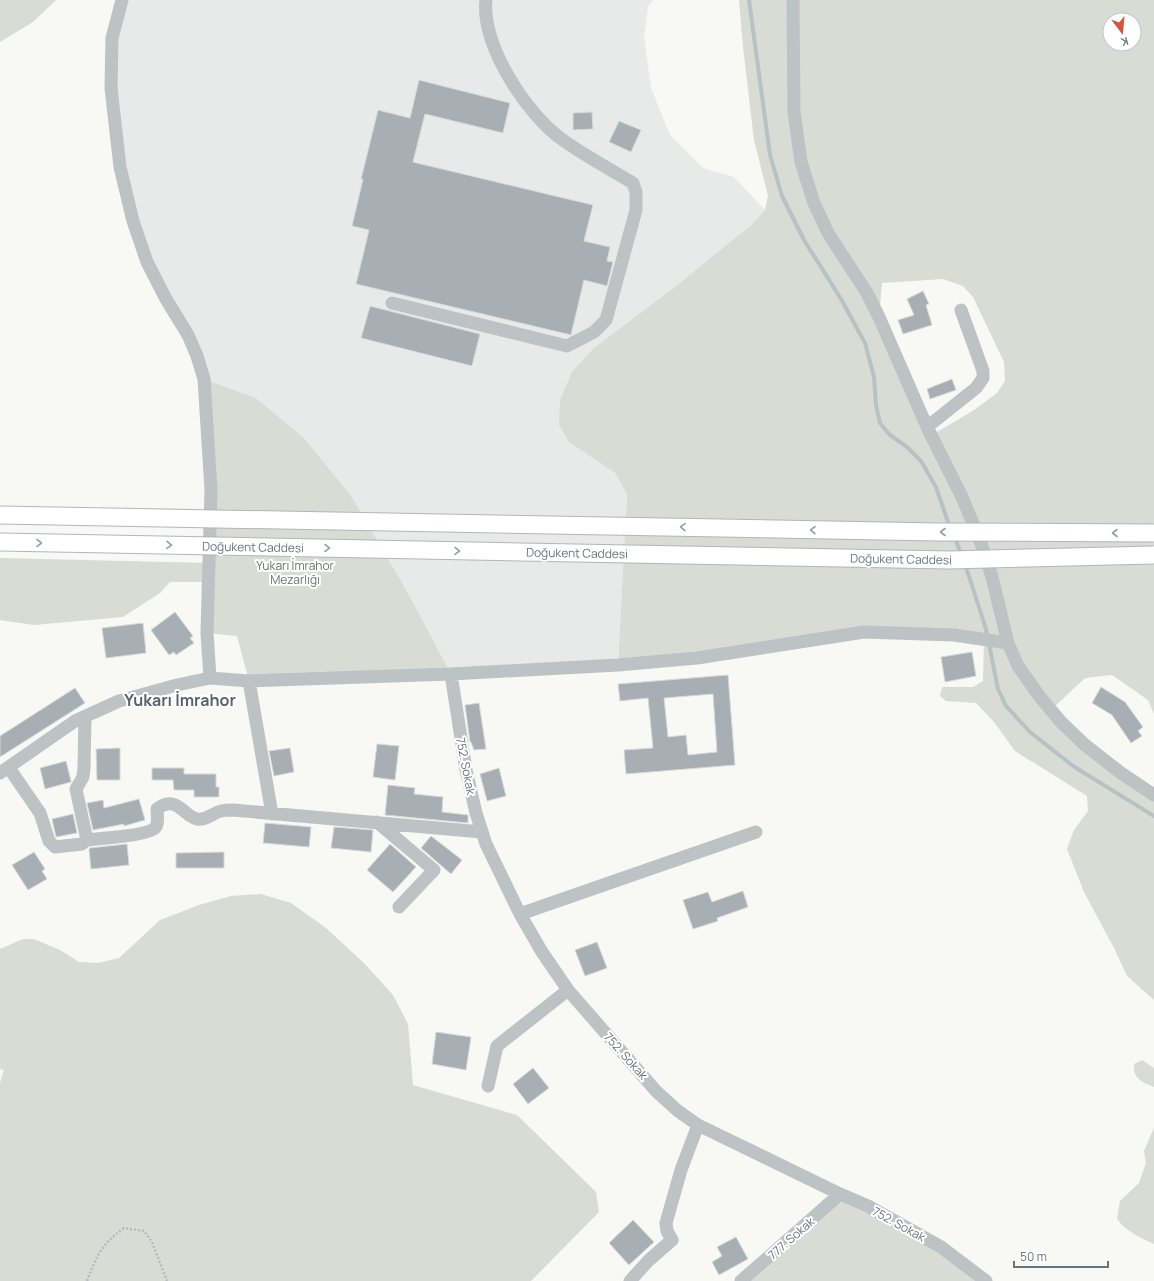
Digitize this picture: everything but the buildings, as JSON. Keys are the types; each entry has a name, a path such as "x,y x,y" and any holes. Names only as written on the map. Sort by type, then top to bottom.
{"main road":[{"path":"0,514 929,532 1154,533"},
{"name":"Doğukent Caddesi","path":"0,542 948,560 1154,555"}],"street":[{"path":"122,0 112,38 111,88 120,167 133,221 147,262 166,299 188,335 197,356 204,379 211,490 207,633 210,678"},
{"path":"392,303 567,346 594,332 606,320 636,210 636,192 633,183 562,140 535,114 512,82 497,54 488,30 486,0"},
{"path":"793,0 794,112 806,180 814,203 828,233 867,293 879,317 927,427 962,497 980,540 992,577 1008,642 1018,666 1060,722 1085,745 1121,773 1154,794"},
{"path":"927,427 976,388 983,378 984,371 961,310"},
{"path":"482,832 421,828 377,822 234,810 221,811 206,818 199,819 194,818 180,807 174,805 163,805 157,809 157,825 155,828 148,831 138,834 87,840 82,844 55,847 51,845 49,841 40,813 4,770 75,721 119,701 177,685 210,678 250,681 451,674 618,665 697,658 864,632 954,635 1008,642"},
{"name":"752. Sokak","path":"451,674 466,770 482,832 500,876 542,952 568,990 656,1091 678,1111 698,1125 840,1194 868,1206 940,1247 986,1281"},
{"path":"250,681 272,814"},
{"path":"85,717 83,777 76,789 87,840"},
{"path":"377,822 434,870 399,907"},
{"path":"520,914 756,832"},
{"path":"488,1086 497,1046 568,990"},
{"path":"630,1281 648,1261 672,1240 667,1231 666,1223 681,1170 698,1125"},
{"name":"777. Sokak","path":"741,1281 840,1194"}],"path":[{"path":"87,1281 97,1255 111,1237 124,1228 144,1232 152,1242 167,1281"}],"shaded area":[{"path":"122,0 653,0 648,7 644,37 651,88 670,135 703,168 734,177 765,210 751,225 676,286 594,348 569,442 615,473 627,494 618,665 451,674 408,593 352,497 304,438 256,398 204,379 133,221 111,88"}],"green space":[{"path":"0,0 56,0 33,22 0,42"},
{"path":"739,0 1154,0 1154,714 1148,700 1112,675 1085,678 1051,710 1154,795 1154,1000 1127,976 1084,892 1067,849 1074,830 1088,811 1087,796 1015,751 994,722 976,703 946,701 940,696 942,687 973,687 983,681 984,639 893,632 618,665 627,494 615,473 569,442 559,425 560,400 572,372 594,348 676,286 751,225 765,210 768,196 754,140","holes":["943,279 963,286 973,297 1004,362 1005,381 997,393 974,410 932,435 879,317 882,283"]},
{"name":"Yukarı İmrahor Mezarlığı","path":"204,379 256,398 304,438 352,497 408,593 451,674 249,681 237,636 207,633 208,582 170,582 160,593 123,617 34,625 0,620 0,558 209,563"},
{"path":"261,894 291,903 326,928 365,964 393,995 408,1024 413,1085 517,1115 596,1192 599,1212 531,1281 0,1281 0,1083 4,1070 0,1069 0,949 23,939 34,939 60,950 79,962 98,963 119,958 160,920 199,905 231,896"},
{"path":"1142,1060 1154,1068 1154,1087 1139,1079 1135,1073 1134,1064"},
{"path":"1154,1128 1154,1244 1134,1234 1117,1219 1120,1201 1139,1183 1146,1163 1144,1151"},
{"path":"842,1198 868,1206 986,1281 743,1281"}],"waterway":[{"path":"749,0 770,155 782,196 804,240 841,299 865,343 874,377 876,405 880,423 890,435 907,447 921,461 936,487 950,528"},
{"path":"954,536 962,556"},
{"path":"965,564 986,629 998,689 1006,706 1030,732 1073,766 1154,816"}],"district":[{"name":"Yukarı İmrahor","path":"180,700"}]}
